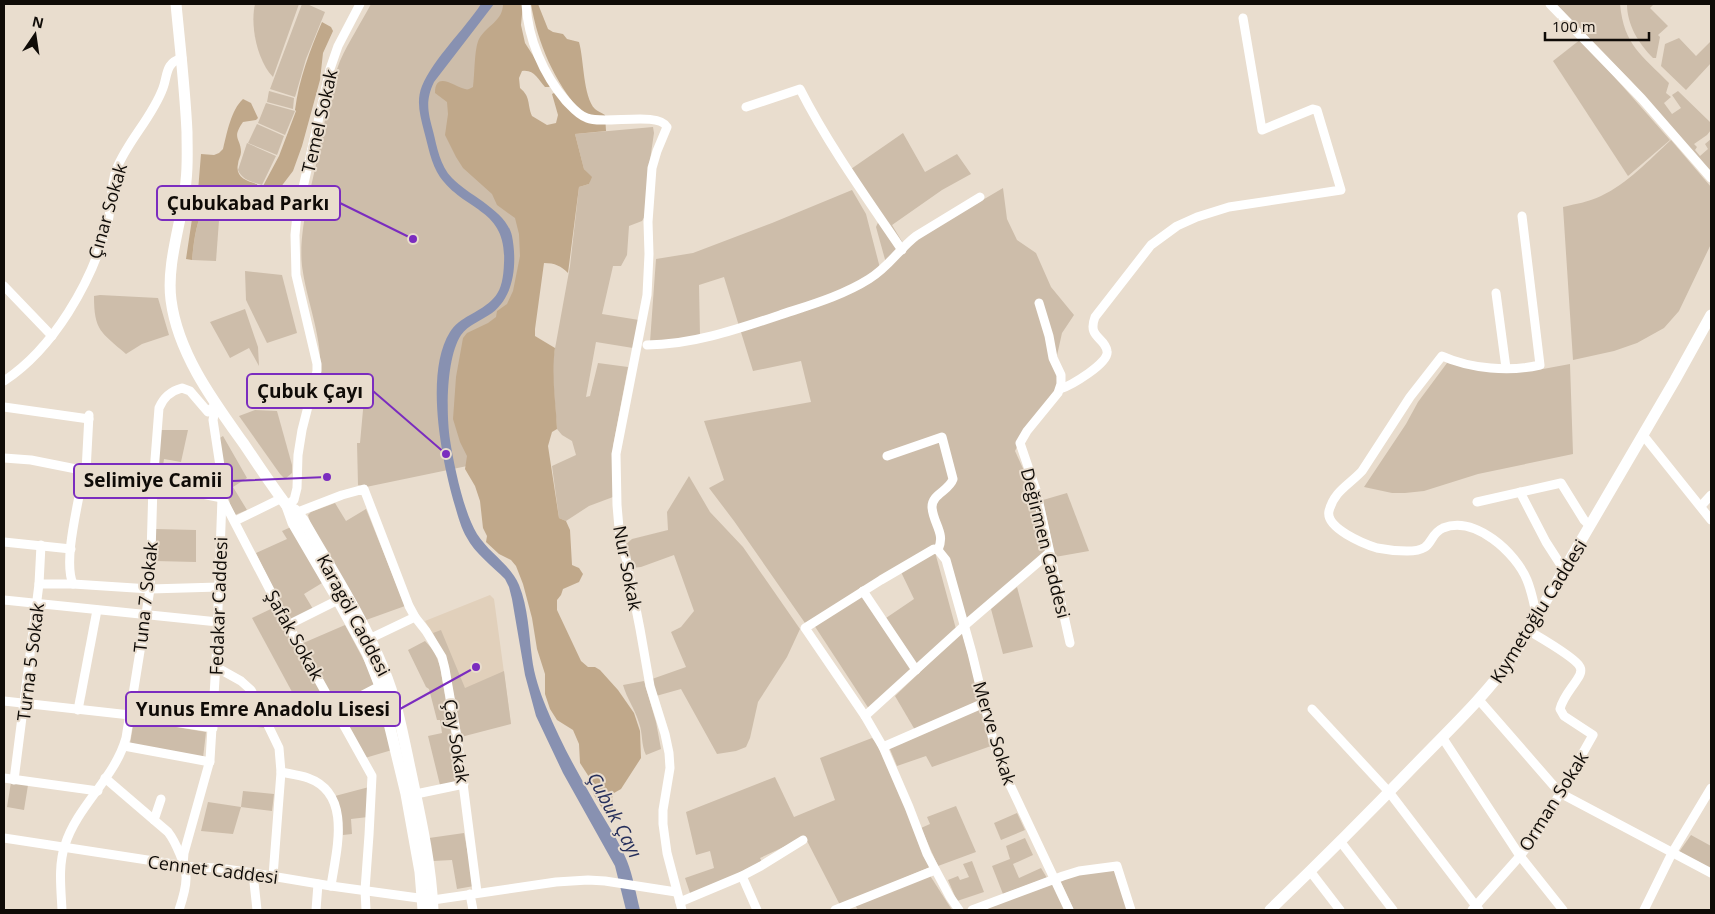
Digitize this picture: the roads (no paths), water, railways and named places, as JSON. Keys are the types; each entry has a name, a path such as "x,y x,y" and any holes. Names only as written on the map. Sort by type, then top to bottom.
{"main road":[{"path":"176,4 186,107 188,162 171,276 171,301 179,330 185,346 216,404 288,505 293,523 367,653 380,686 406,794 428,905"},
{"name":"Kıymetoğlu Caddesi","path":"1270,910 1479,700 1513,657 1711,315"},
{"name":"Karagöl Caddesi","path":"288,505 321,551 369,638 392,691 416,794 429,861 428,905"}],"street":[{"name":"Temel Sokak","path":"288,505 294,500 298,488 298,455 302,430 317,371 296,275 295,236 297,214 330,69 338,46 360,4"},
{"name":"Nur Sokak","path":"526,4 531,35 542,66 560,93 580,114 593,120 650,118 662,121 665,124 666,130 656,151 652,168 648,222 647,296 617,444 617,505 620,540 626,558 650,686 669,753 670,768 662,824 676,892 681,906"},
{"path":"1550,4 1642,99 1711,178"},
{"path":"1060,389 1096,368 1106,359 1108,353 1096,336 1093,328 1095,317 1151,245 1167,232 1186,221 1229,207 1341,190 1317,110 1262,130 1242,18"},
{"name":"Çınar Sokak","path":"4,380 29,361 52,336 77,297 104,235 110,216 113,183 121,159 157,101 170,64 182,58"},
{"path":"746,106 800,89 835,152 902,250"},
{"path":"647,345 694,340 765,320 807,306 869,279 894,260 916,236 980,197"},
{"path":"1522,216 1540,365 1525,368 1473,365 1442,356 1410,398 1367,464 1354,480 1339,490 1332,502 1328,515 1332,525 1336,528 1365,543 1395,551 1422,550 1438,532 1452,526 1462,526 1480,532 1507,550 1521,568 1531,589 1537,617"},
{"path":"4,286 52,336"},
{"path":"1496,293 1506,368"},
{"path":"1039,304 1049,336 1053,358 1061,375 1060,389"},
{"name":"Tuna 7 Sokak","path":"64,846 71,830 98,791 124,746 150,589 153,485 158,412 162,402 170,394 182,388 190,391 208,412 216,404"},
{"name":"Değirmen Caddesi","path":"1060,389 1049,406 1027,431 1020,443 1036,490 1070,644"},
{"name":"Fedakar Caddesi","path":"179,910 186,878 184,853 210,762 213,728 222,498 222,479 213,420 216,404"},
{"path":"4,407 89,417 86,471 82,480 71,549 69,572 73,584"},
{"path":"1643,435 1711,520"},
{"path":"887,456 942,437 953,476 951,484 937,496 932,505 942,539 938,550 934,550 864,591 805,628 884,747 910,807 923,844 935,870 959,910"},
{"path":"4,458 30,460 222,498"},
{"path":"1477,502 1561,483 1584,520 1590,526"},
{"name":"Çay Sokak","path":"288,505 364,489 409,606 444,661 464,784 474,893 473,910"},
{"path":"1520,492 1546,542 1564,570"},
{"path":"1701,506 1711,495"},
{"name":"Şafak Sokak","path":"222,498 288,625 372,776 365,890 366,910"},
{"path":"235,521 288,505"},
{"path":"4,542 71,549"},
{"name":"Turna 5 Sokak","path":"14,780 37,603 41,545"},
{"name":"Merve Sokak","path":"938,550 946,560 1003,770 1069,910"},
{"path":"865,716 964,626 1049,553"},
{"path":"39,584 73,584 150,589 219,587"},
{"path":"864,591 916,670"},
{"path":"4,600 218,622"},
{"path":"288,625 338,600"},
{"path":"78,710 96,610"},
{"path":"369,638 415,617"},
{"name":"Orman Sokak","path":"1476,909 1520,856 1541,827 1593,736 1564,716 1560,709 1564,698 1581,671 1579,665 1569,656 1529,631"},
{"path":"216,667 241,681 251,690 279,748 281,772 273,876"},
{"path":"336,709 380,686"},
{"path":"1479,700 1560,793 1711,873"},
{"path":"4,701 130,715 213,728"},
{"path":"884,747 984,703"},
{"path":"1312,709 1389,792 1476,909"},
{"path":"1442,738 1520,856 1562,910"},
{"path":"124,746 210,762"},
{"path":"281,772 308,778 316,782 330,793 335,802 339,832 331,886"},
{"path":"4,778 98,791"},
{"path":"106,778 173,839 184,866"},
{"path":"416,794 464,784"},
{"path":"1644,910 1672,853 1711,788"},
{"path":"154,820 161,799"},
{"name":"Cennet Caddesi","path":"4,838 184,866 253,873 365,890 428,905 474,893 556,882 588,880 676,892"},
{"path":"681,906 761,866 803,840"},
{"path":"1340,841 1393,910"},
{"path":"62,910 60,879 64,846"},
{"path":"972,910 1079,871 1117,866 1131,910"},
{"path":"835,910 935,870"},
{"path":"1310,871 1340,910"},
{"path":"253,873 257,910"},
{"path":"742,876 757,910"},
{"path":"316,910 318,884"}],"water":[{"path":"481,4 494,4 434,82 428,101 429,112 440,156 448,173 459,185 495,211 508,227 514,246 514,267 510,288 500,306 467,328 456,345 452,357 448,386 449,429 452,451 460,489 472,525 482,541 510,571 519,585 526,611 534,671 551,720 624,854 631,873 640,910 626,910 615,866 563,773 536,716 525,675 509,587 505,579 474,549 465,534 445,466 438,418 437,393 438,370 442,349 456,324 486,305 496,295 502,282 503,245 499,231 492,221 450,188 437,172 421,119 419,97 422,86 434,65"}],"place":[{"name":"Çubukabad Parkı","path":"413,239"},
{"name":"Çubuk Çayı","path":"446,454"},
{"name":"Selimiye Camii","path":"327,477"},
{"name":"Yunus Emre Anadolu Lisesi","path":"476,667"}]}
